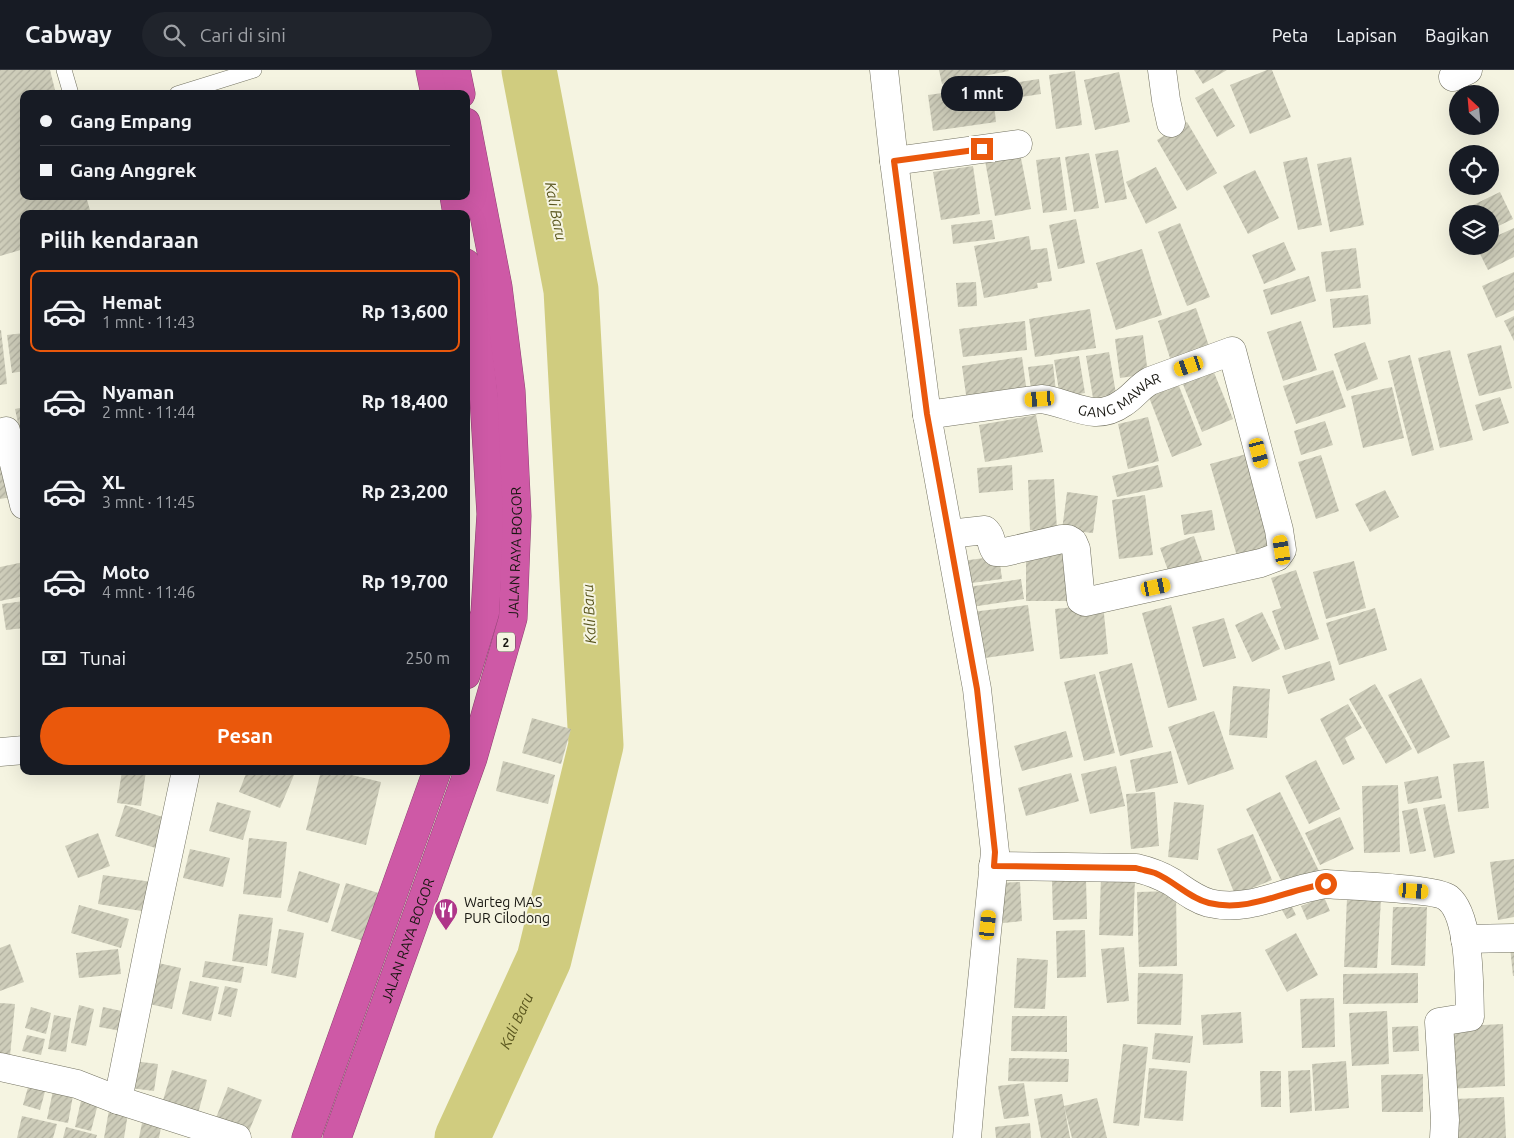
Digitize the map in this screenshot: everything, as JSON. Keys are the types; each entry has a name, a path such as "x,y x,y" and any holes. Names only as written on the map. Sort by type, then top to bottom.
{"highway":[{"path":"430,70 434,90"},
{"path":"456,70 460,90"},
{"name":"JALAN RAYA BOGOR","path":"470,143 498,287 511,391 517,516 513,618 470,764"},
{"name":"JALAN RAYA BOGOR","path":"470,282 472,292 473,368 484,400 491,514 484,613 470,661"},
{"name":"JALAN RAYA BOGOR","path":"306,1138 436,775"},
{"name":"JALAN RAYA BOGOR","path":"337,1138 466,775"}],"street":[{"path":"884,70 927,414 977,689 995,852 968,1138"},
{"path":"1162,70 1171,123"},
{"path":"894,161 1018,144"},
{"name":"GANG MAWAR","path":"927,414 1040,399 1052,400 1079,410 1097,413 1111,410 1124,403 1140,387 1150,381 1232,351 1279,530 1282,550 1277,557 1262,563 1085,602 1081,600 1076,549 1074,542 1068,539 1005,552 996,552 989,533 985,530 949,534"},
{"path":"6,431 20,489"},
{"path":"0,752 20,750"},
{"path":"118,1100 185,775"},
{"path":"994,866 1136,868 1154,872 1189,894 1209,903 1231,905 1259,902 1310,886 1326,884 1431,892 1448,898 1459,913 1466,939 1470,1017 1439,1022 1446,1120 1444,1138"},
{"path":"1466,939 1514,938"},
{"path":"0,1067 77,1084 118,1100 237,1138"}],"lane":[{"path":"64,70 70,90"},
{"path":"190,90 254,70"}],"building":[{"path":"0,70 50,70 55,90 20,90 20,200 87,200 90,210 20,210 20,250 0,256"},
{"path":"939,70 1008,70 1009,71 942,84"},
{"path":"1194,70 1227,70 1203,84"},
{"path":"1267,70 1272,70 1291,117 1250,134 1230,85"},
{"path":"1075,71 1082,125 1056,129 1049,75"},
{"path":"1119,72 1130,122 1095,130 1084,80"},
{"path":"1039,79 1041,94 1008,99 1006,84"},
{"path":"992,86 996,122 933,131 928,95"},
{"path":"1213,88 1235,126 1217,137 1195,98"},
{"path":"1187,122 1217,173 1187,191 1157,140"},
{"path":"1019,148 1031,209 995,216 984,155"},
{"path":"1118,150 1127,199 1105,203 1095,154"},
{"path":"1089,153 1099,208 1074,212 1065,157"},
{"path":"1060,157 1067,210 1043,213 1036,160"},
{"path":"1307,157 1322,225 1298,230 1283,162"},
{"path":"1351,157 1364,225 1330,232 1317,164"},
{"path":"973,166 980,214 941,220 933,172"},
{"path":"1156,167 1177,208 1146,224 1126,182"},
{"path":"1255,170 1279,218 1248,234 1223,186"},
{"path":"1499,192 1513,219 1499,226 1499,205 1473,205 1494,195 1499,195"},
{"path":"1076,219 1085,263 1058,269 1049,225"},
{"path":"992,220 995,239 953,244 951,225"},
{"path":"1180,223 1210,297 1187,306 1158,232"},
{"path":"1514,228 1514,257 1488,270 1480,255 1499,255 1499,235"},
{"path":"1029,236 1031,250 1047,248 1052,281 1037,283 1038,288 984,298 974,246"},
{"path":"1284,242 1296,270 1264,284 1252,255"},
{"path":"1356,248 1361,288 1326,292 1321,252"},
{"path":"1142,249 1162,315 1116,330 1096,263"},
{"path":"1514,272 1514,310 1496,318 1482,286"},
{"path":"1309,276 1316,301 1271,315 1263,290"},
{"path":"976,282 977,306 958,307 956,283"},
{"path":"1368,295 1371,324 1333,328 1330,299"},
{"path":"1196,308 1210,349 1171,361 1158,321"},
{"path":"1090,309 1096,348 1035,357 1029,319"},
{"path":"1514,316 1514,341 1504,321"},
{"path":"1025,321 1027,350 963,357 959,329"},
{"path":"1301,321 1317,370 1283,381 1267,332"},
{"path":"0,330 7,384 0,385"},
{"path":"20,333 20,372 12,373 7,335"},
{"path":"1143,335 1148,374 1120,378 1115,339"},
{"path":"1365,342 1378,379 1347,391 1334,354"},
{"path":"1501,345 1512,388 1479,396 1467,354"},
{"path":"1450,350 1473,440 1440,448 1418,358"},
{"path":"1109,352 1116,394 1093,398 1086,356"},
{"path":"1410,355 1434,450 1412,456 1388,361"},
{"path":"1079,356 1085,393 1060,397 1054,360"},
{"path":"1022,357 1027,393 967,402 962,366"},
{"path":"1053,364 1056,392 1032,396 1028,367"},
{"path":"1213,370 1233,419 1202,432 1182,382"},
{"path":"1333,370 1346,407 1296,424 1283,386"},
{"path":"1177,381 1202,445 1172,457 1147,392"},
{"path":"1392,387 1404,438 1363,448 1351,396"},
{"path":"1500,397 1509,423 1483,431 1475,405"},
{"path":"20,408 20,432 15,409"},
{"path":"1036,415 1043,452 985,462 979,425"},
{"path":"1148,417 1159,461 1128,469 1118,424"},
{"path":"1325,421 1333,445 1301,455 1294,431"},
{"path":"1250,453 1277,544 1237,556 1210,464"},
{"path":"1321,455 1339,511 1316,519 1298,462"},
{"path":"0,460 17,496 0,499"},
{"path":"1012,465 1013,490 979,493 977,468"},
{"path":"1158,465 1163,487 1117,497 1112,476"},
{"path":"1054,479 1057,529 1030,530 1028,480"},
{"path":"1385,490 1399,517 1370,532 1355,504"},
{"path":"1067,492 1098,496 1093,533 1062,530"},
{"path":"1145,495 1153,555 1119,559 1112,500"},
{"path":"1212,510 1215,530 1184,535 1181,515"},
{"path":"1194,536 1204,565 1170,576 1160,548"},
{"path":"1026,554 1074,554 1073,601 1026,601"},
{"path":"999,556 1002,579 964,584 962,561"},
{"path":"1354,561 1366,608 1326,619 1313,572"},
{"path":"20,563 20,597 0,601 0,567"},
{"path":"1296,570 1319,639 1285,650 1272,611 1281,608 1271,578"},
{"path":"1021,579 1024,599 971,607 968,587"},
{"path":"20,602 20,628 6,630 2,604"},
{"path":"1103,604 1108,654 1060,659 1055,609"},
{"path":"1028,605 1034,651 978,659 972,612"},
{"path":"1171,605 1197,700 1168,708 1142,613"},
{"path":"1375,608 1387,650 1339,665 1326,623"},
{"path":"1262,612 1280,649 1252,662 1235,625"},
{"path":"1224,618 1236,658 1203,667 1192,627"},
{"path":"1330,661 1335,680 1288,694 1282,676"},
{"path":"1132,663 1153,747 1120,756 1099,672"},
{"path":"1095,674 1115,753 1084,761 1064,682"},
{"path":"1421,678 1450,737 1418,754 1388,695"},
{"path":"1375,684 1412,749 1386,764 1349,699"},
{"path":"1233,686 1270,689 1267,738 1229,735"},
{"path":"1348,704 1362,728 1345,738 1355,759 1343,765 1320,719"},
{"path":"1214,711 1234,769 1188,785 1168,727"},
{"path":"532,718 571,729 561,764 522,753"},
{"path":"1066,731 1073,757 1022,771 1014,746"},
{"path":"1171,751 1178,783 1136,792 1130,760"},
{"path":"1316,760 1340,809 1309,824 1285,776"},
{"path":"503,761 555,775 548,804 496,791"},
{"path":"1484,761 1489,808 1458,812 1453,764"},
{"path":"1116,766 1125,806 1090,814 1081,774"},
{"path":"1071,773 1079,801 1026,816 1018,788"},
{"path":"121,775 145,775 141,806 117,803"},
{"path":"245,775 294,775 280,808 239,792"},
{"path":"320,775 352,775 381,782 366,845 306,830"},
{"path":"1438,776 1442,798 1408,804 1404,782"},
{"path":"1398,785 1400,852 1364,853 1362,786"},
{"path":"1155,792 1159,846 1131,849 1126,794"},
{"path":"1280,792 1319,871 1285,888 1246,809"},
{"path":"217,802 251,811 243,840 209,831"},
{"path":"1174,802 1204,805 1198,860 1168,857"},
{"path":"1445,804 1455,853 1434,858 1423,808"},
{"path":"125,805 169,819 159,849 115,836"},
{"path":"1417,808 1426,851 1410,854 1402,811"},
{"path":"1340,817 1354,849 1320,865 1305,833"},
{"path":"98,833 110,866 78,878 65,846"},
{"path":"1253,834 1272,880 1235,895 1217,849"},
{"path":"249,838 287,842 281,898 243,894"},
{"path":"190,849 230,858 223,887 183,878"},
{"path":"1514,859 1514,917 1498,920 1490,862"},
{"path":"299,871 340,884 328,923 287,911"},
{"path":"103,875 152,882 148,912 98,904"},
{"path":"1101,877 1135,878 1133,936 1099,935"},
{"path":"1086,879 1087,919 1053,920 1052,880"},
{"path":"1020,882 1022,921 1003,923 1000,883"},
{"path":"346,883 385,895 370,943 331,931"},
{"path":"1176,891 1177,966 1139,967 1137,892"},
{"path":"1324,897 1330,911 1307,920 1301,906"},
{"path":"1347,898 1381,899 1377,968 1344,967"},
{"path":"79,905 129,919 121,948 71,933"},
{"path":"1291,905 1296,915 1287,919 1282,910"},
{"path":"1393,907 1427,907 1425,966 1391,965"},
{"path":"239,914 273,918 267,966 232,961"},
{"path":"279,929 304,933 296,978 271,973"},
{"path":"1085,930 1086,977 1057,978 1056,931"},
{"path":"1296,933 1318,975 1287,992 1265,950"},
{"path":"10,944 24,982 0,991 0,948"},
{"path":"1124,947 1129,1001 1107,1003 1101,949"},
{"path":"1510,947 1514,947 1514,976 1513,976"},
{"path":"118,949 121,974 79,978 76,953"},
{"path":"1017,958 1048,960 1045,1009 1014,1008"},
{"path":"205,961 244,967 241,983 202,977"},
{"path":"158,963 181,968 172,1009 149,1004"},
{"path":"1138,973 1183,974 1181,1025 1137,1024"},
{"path":"1418,973 1418,1003 1343,1004 1343,974"},
{"path":"190,981 219,987 211,1021 182,1014"},
{"path":"225,986 238,989 231,1017 218,1014"},
{"path":"1334,998 1335,1047 1302,1048 1300,999"},
{"path":"0,1003 15,1004 10,1056 0,1055"},
{"path":"79,1005 94,1009 86,1046 71,1043"},
{"path":"31,1007 51,1013 46,1034 25,1028"},
{"path":"103,1007 131,1013 127,1032 99,1027"},
{"path":"1387,1011 1389,1064 1352,1066 1349,1013"},
{"path":"1241,1012 1243,1043 1203,1045 1201,1015"},
{"path":"54,1015 71,1018 66,1052 48,1049"},
{"path":"1012,1016 1067,1016 1067,1052 1011,1051"},
{"path":"1503,1024 1505,1086 1447,1089 1445,1027"},
{"path":"1418,1026 1419,1051 1393,1052 1392,1027"},
{"path":"1155,1033 1193,1036 1190,1063 1152,1059"},
{"path":"27,1035 45,1039 41,1055 22,1051"},
{"path":"1123,1044 1148,1047 1139,1126 1113,1123"},
{"path":"1009,1058 1069,1059 1068,1082 1008,1081"},
{"path":"133,1061 158,1064 154,1091 130,1088"},
{"path":"1346,1061 1349,1108 1315,1111 1312,1064"},
{"path":"1149,1068 1187,1071 1183,1121 1144,1118"},
{"path":"172,1070 207,1080 197,1117 161,1107"},
{"path":"1310,1070 1312,1111 1290,1113 1288,1071"},
{"path":"1260,1071 1281,1071 1281,1107 1261,1107"},
{"path":"1423,1074 1423,1112 1382,1112 1381,1075"},
{"path":"30,1080 47,1084 40,1110 23,1105"},
{"path":"1024,1083 1029,1116 1004,1119 998,1086"},
{"path":"54,1086 74,1090 68,1123 47,1119"},
{"path":"228,1087 262,1100 249,1131 216,1118"},
{"path":"83,1092 100,1096 91,1131 75,1127"},
{"path":"1062,1094 1070,1138 1041,1138 1034,1099"},
{"path":"1504,1097 1506,1138 1456,1138 1455,1099"},
{"path":"1097,1098 1107,1138 1072,1138 1064,1106"},
{"path":"109,1110 128,1113 124,1138 104,1138"},
{"path":"144,1113 163,1117 159,1138 139,1138"},
{"path":"22,1116 57,1124 53,1138 17,1138"},
{"path":"1030,1123 1031,1138 996,1138 995,1127"},
{"path":"66,1127 97,1135 96,1138 63,1138"}],"waterway":[{"name":"Kali Baru","path":"462,1138 544,959 596,745 571,290 529,70"}],"place":[{"name":"Warteg MAS PUR Cilodong","path":"446,931"}],"route":[{"path":"982,149 894,161 927,414 977,689 995,852 994,866 1136,868 1154,872 1189,894 1209,903 1231,905 1259,902 1310,886 1326,884"}]}
